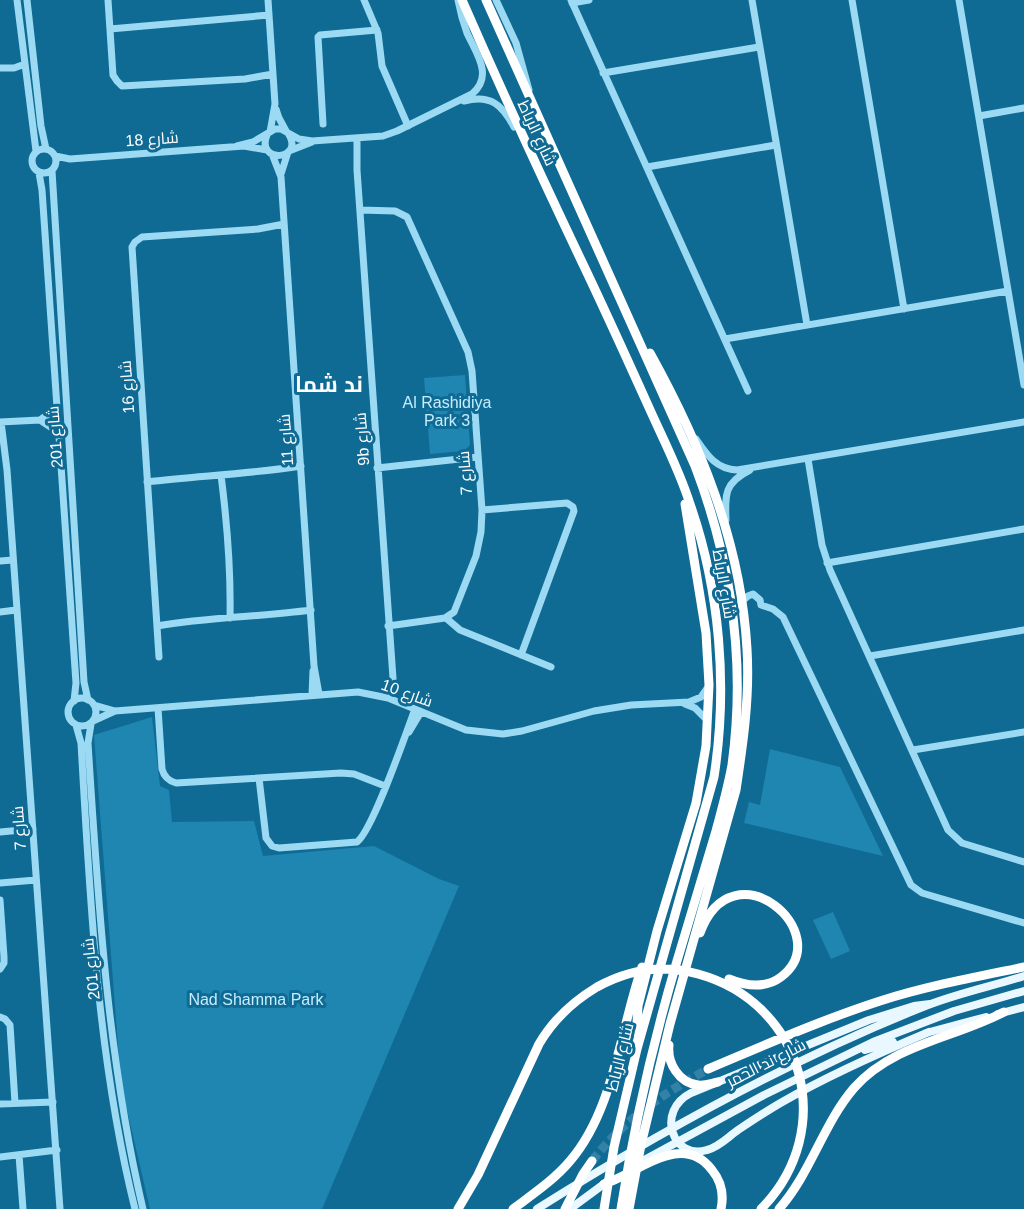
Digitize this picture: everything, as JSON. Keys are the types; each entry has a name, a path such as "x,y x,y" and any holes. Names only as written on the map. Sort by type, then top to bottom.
{"highway":[{"name":"شارع الرباط","path":"460,0 522,138 610,320 681,478 699,533 712,590 720,666 717,759 709,798 637,1049 614,1147 604,1209"},
{"name":"شارع الرباط","path":"486,0 532,107 695,466 722,547 733,609 737,713 728,783 647,1073 621,1209"},
{"path":"626,313 651,354 708,473 726,526 741,602 747,649 747,688 742,752 728,820 670,1024 641,1145 630,1206"},
{"path":"637,1049 638,1006 656,935 696,803 708,721 709,685 704,616 681,478"},
{"path":"686,968 693,957 701,930 717,904 731,897 745,894 772,902 784,912 793,927 797,944 795,960 782,976 760,985 747,985 718,975 705,976"},
{"path":"513,1209 561,1170 574,1156 592,1127 608,1085 630,1002 646,953 656,935"},
{"path":"708,1070 796,1032 880,1001 922,989 1024,967"},
{"path":"458,1209 478,1175 545,1035 566,1009 592,990 621,976 650,969 678,970 705,976 734,988 766,1012 785,1038 797,1067 802,1088 804,1109 800,1141 789,1171 770,1201 761,1209"},
{"path":"780,1209 799,1182 840,1107 870,1073 898,1054 979,1025 1004,1012"},
{"path":"670,1024 668,1056 675,1071 683,1079 693,1084 704,1085 718,1082"},
{"path":"604,1184 624,1177 660,1157 675,1153 687,1154 708,1164 714,1172 721,1188 722,1209"},
{"path":"567,1209 578,1182 592,1161"}],"main road":[{"name":"شارع ند الحمر","path":"537,1209 599,1170 692,1118 831,1046 930,1004 1024,976"},
{"name":"شارع ند الحمر","path":"567,1209 604,1184 698,1130 839,1058 908,1027 1024,991"},
{"path":"928,1032 856,1063 815,1084 764,1113 712,1148 701,1151 687,1148 680,1143 672,1131 674,1108 687,1095 869,1020 915,1006 930,1004"},
{"path":"839,1058 1024,1007"}],"street":[{"path":"17,0 36,151 32,164 39,173 44,174 54,168 55,156 46,149 41,126 27,0"},
{"path":"108,0 113,75 122,86 273,78"},
{"path":"268,0 275,104 279,118 292,142 289,151"},
{"path":"364,0 377,30 381,61 408,126"},
{"path":"269,132 275,129 287,132 299,139 317,141 383,136 456,103 475,91 481,84 482,65 467,32 460,0"},
{"path":"496,0 520,56 532,107"},
{"path":"589,0 572,2 748,391"},
{"path":"752,0 807,325"},
{"path":"852,0 904,309"},
{"path":"959,0 1024,385"},
{"path":"110,27 269,18"},
{"path":"323,124 318,37 377,30"},
{"path":"603,73 759,47"},
{"path":"0,68 26,68"},
{"path":"456,103 480,98 496,104 505,111 522,138"},
{"path":"275,104 265,140 269,152 280,156 317,141"},
{"path":"979,116 1024,108"},
{"name":"شارع 18","path":"237,146 253,142 269,132"},
{"name":"9b شارع","path":"355,138 391,670 385,697"},
{"path":"647,167 776,145"},
{"name":"شارع 18","path":"55,156 70,159 237,146 252,146 269,152"},
{"path":"36,151 46,149"},
{"name":"شارع 11","path":"289,151 281,177 315,694"},
{"name":"شارع 11","path":"269,152 281,177"},
{"name":"شارع 18","path":"54,168 70,159"},
{"name":"شارع 201","path":"54,168 84,682 91,702"},
{"name":"شارع 201","path":"39,173 76,683 74,701"},
{"name":"شارع 7","path":"360,213 397,211 408,219 466,346 472,371 482,510 481,532 476,556 457,608 449,616"},
{"name":"شارع 16","path":"159,657 131,251 133,244 137,239 147,236 284,227"},
{"path":"725,339 1008,291"},
{"path":"2,422 40,420 56,409"},
{"path":"40,420 58,432"},
{"name":"شارع 7","path":"2,422 60,1209"},
{"path":"685,422 706,454 719,466 737,470 1024,422"},
{"path":"808,459 827,563 948,830 954,838 966,845 1024,862"},
{"path":"377,466 478,460"},
{"path":"726,526 728,489 739,476 754,468"},
{"path":"147,480 301,470"},
{"path":"223,474 233,618"},
{"path":"482,510 567,503 574,509 574,516 521,655"},
{"path":"827,563 1024,529"},
{"path":"0,561 13,560"},
{"path":"741,602 753,594 760,600 761,605 773,609 783,617 910,885 922,893 1024,923"},
{"path":"0,612 16,610"},
{"path":"157,623 311,613"},
{"path":"388,623 449,616 460,630 551,667"},
{"path":"870,656 1024,630"},
{"path":"683,703 701,697 709,685"},
{"name":"شارع 10","path":"92,722 115,711 358,692 385,697 466,730 503,734 594,711 648,704 683,703"},
{"path":"83,699 91,702 96,713 92,722 83,726 76,725 69,715 74,701 83,699"},
{"name":"شارع 10","path":"91,702 115,711"},
{"path":"683,703 695,708 708,721"},
{"path":"155,708 162,769 164,775 171,781 341,773 369,779 384,788"},
{"path":"261,778 266,838 272,846 279,848 352,844 364,836 418,710"},
{"name":"شارع 201","path":"92,722 88,743 99,919 127,1133 143,1209"},
{"name":"شارع 201","path":"76,725 81,743 95,956 103,1026 122,1146 135,1209"},
{"path":"913,750 1024,732"},
{"path":"0,832 33,829"},
{"path":"0,883 36,880"},
{"path":"0,900 4,963 0,969"},
{"path":"0,1017 8,1021 10,1029 15,1103"},
{"path":"0,1104 53,1102"},
{"path":"0,1157 57,1150"},
{"path":"20,1155 23,1209"}],"green space":[{"name":"Al Rashidiya Park 3","path":"465,375 470,445 464,451 430,454 424,378"},
{"name":"Nad Shamma Park","path":"152,717 160,786 169,790 172,822 254,821 263,856 374,846 439,879 459,886 322,1209 150,1209 121,1084 94,735"},
{"path":"770,749 840,767 883,856 744,823 749,802 760,805"},
{"path":"833,912 850,951 831,959 813,920"}],"tunnel":[{"path":"592,1161 631,1120 708,1069"}],"district":[{"name":"ند شما","path":"329,384"}]}
